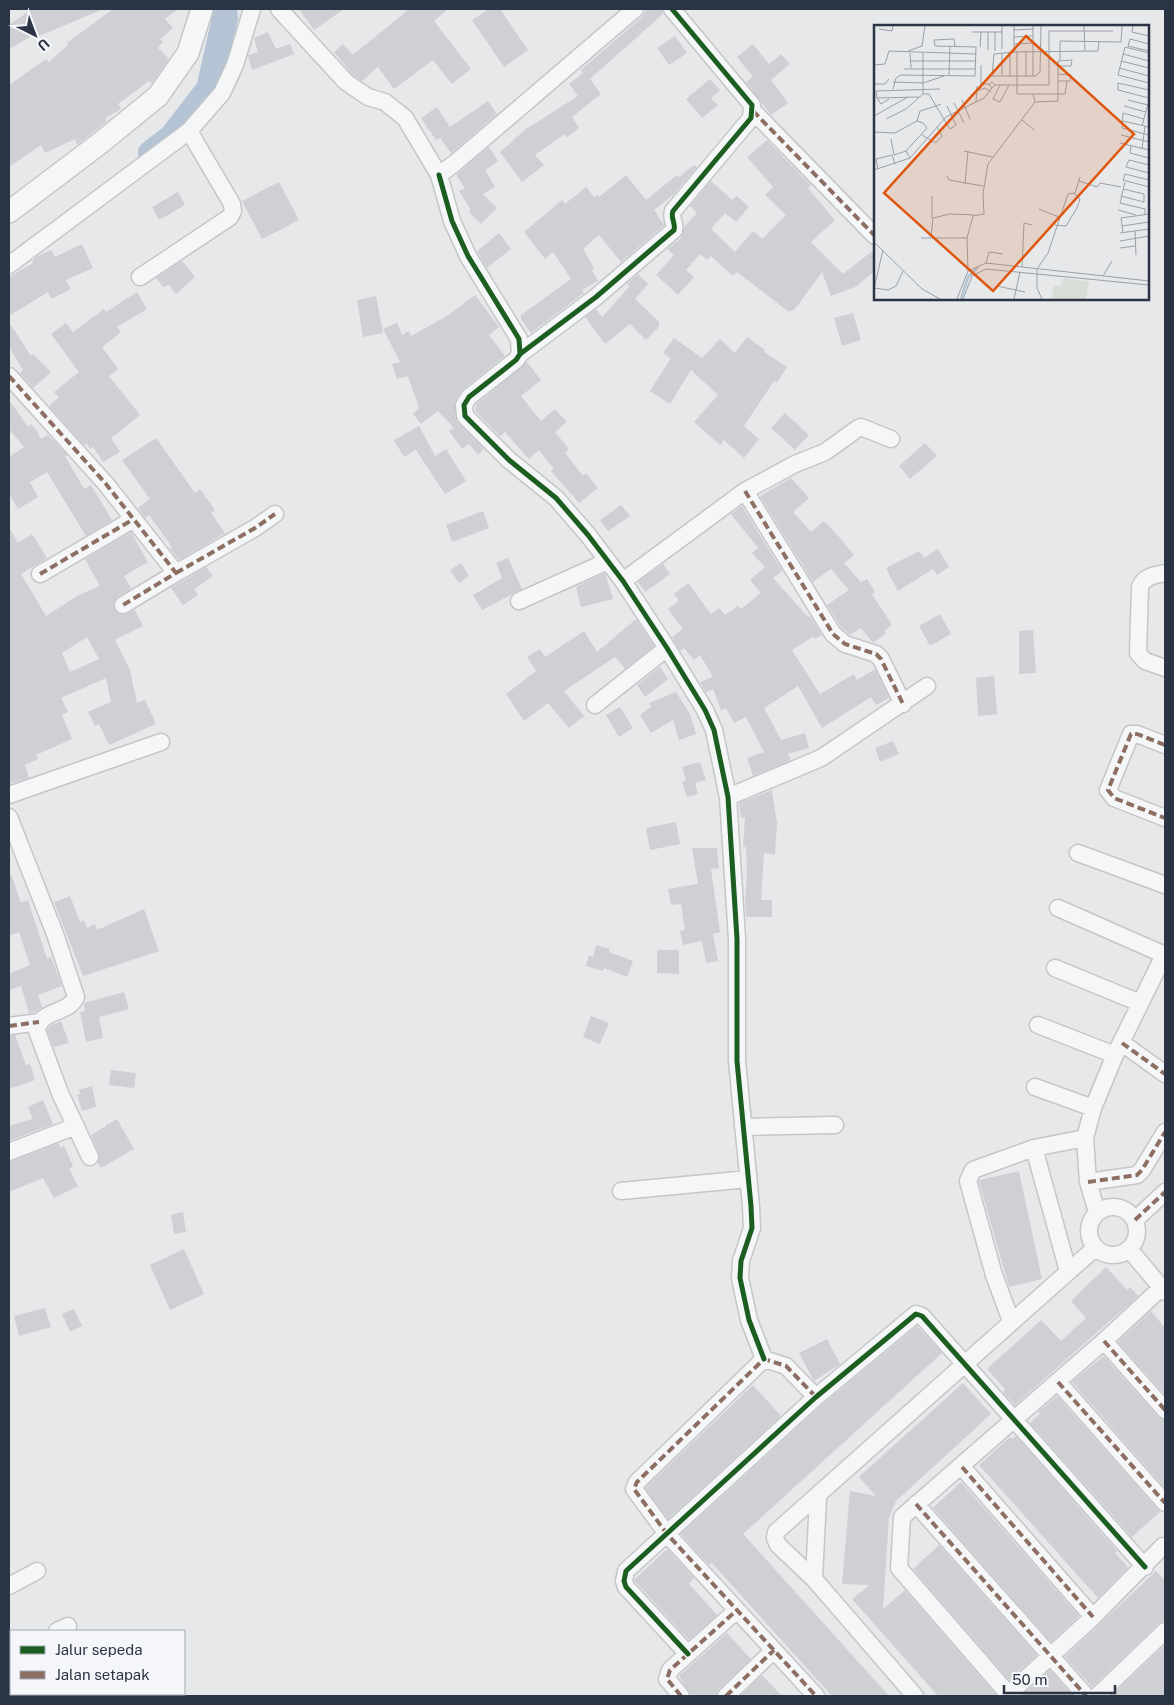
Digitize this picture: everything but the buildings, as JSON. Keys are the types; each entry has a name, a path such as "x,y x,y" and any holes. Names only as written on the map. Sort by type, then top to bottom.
{"street":[{"path":"9,212 99,144 158,96 188,52 202,9"},
{"path":"9,266 190,131 222,92 235,64 252,9"},
{"path":"279,9 346,82 368,97 385,102 405,118 439,175 452,221 468,256 519,339 520,354"},
{"path":"439,175 455,164 635,9"},
{"path":"672,9 752,105 753,111 874,235"},
{"path":"753,111 747,123 673,211 674,230 596,297 520,354 501,374 469,397 464,405 465,416 509,460 556,498 608,561 667,648 705,710 714,730 728,796 737,939 737,1061 752,1228 741,1262 740,1278 749,1320 764,1359 786,1366 816,1398"},
{"path":"140,277 230,217 233,212 232,204 190,131"},
{"path":"9,376 106,484 132,520 176,573"},
{"path":"623,581 745,491 795,464 825,452 856,429 861,428 892,439"},
{"path":"745,491 833,634 845,644 876,654 903,704"},
{"path":"123,605 255,528 275,514"},
{"path":"40,574 132,520"},
{"path":"519,601 608,561"},
{"path":"1165,572 1142,580 1140,586 1138,654 1145,661 1165,668"},
{"path":"595,705 667,648"},
{"path":"728,796 821,758 927,686"},
{"path":"1165,744 1137,734 1131,734 1108,790 1114,798 1165,818"},
{"path":"9,796 161,742"},
{"path":"9,818 55,934 76,997 70,1006 48,1015 39,1022 9,1026"},
{"path":"1078,853 1165,885"},
{"path":"1058,908 1165,954 1119,1049 1094,1108 1085,1138 1088,1182 1097,1212"},
{"path":"1055,968 1140,1003"},
{"path":"39,1022 38,1031 47,1058 90,1158"},
{"path":"1038,1025 1119,1049 1165,1074"},
{"path":"1035,1087 1094,1108"},
{"path":"743,1127 834,1125"},
{"path":"9,1152 76,1126"},
{"path":"1088,1182 1140,1173 1165,1132"},
{"path":"1011,1321 994,1275 968,1177 973,1170 1034,1148 1085,1138"},
{"path":"1034,1148 1068,1271"},
{"path":"621,1191 748,1179"},
{"path":"1135,1220 1165,1192"},
{"path":"1108,1208 1118,1208 1128,1212 1135,1220 1137,1231 1134,1243 1129,1249 1116,1255 1104,1254 1095,1248 1089,1236 1090,1222 1097,1212 1108,1208"},
{"path":"915,1696 814,1579 778,1545 775,1538 776,1532 818,1498 965,1366 1011,1321 1095,1248"},
{"path":"1129,1249 1163,1290 962,1467 904,1514 900,1522 899,1568 1008,1696 1052,1657 1145,1567 1165,1545"},
{"path":"688,1654 626,1587 624,1581 626,1571 816,1398 916,1314 922,1316 1145,1567"},
{"path":"1104,1342 1165,1410"},
{"path":"764,1359 634,1486 636,1492 667,1534 816,1696"},
{"path":"1058,1382 1165,1504"},
{"path":"962,1467 1093,1617"},
{"path":"814,1579 818,1498"},
{"path":"916,1504 1086,1696"},
{"path":"9,1586 37,1570"},
{"path":"681,1696 669,1682 667,1675 737,1610"},
{"path":"1097,1696 1165,1630"},
{"path":"726,1696 774,1650"}],"waterway":[{"path":"151,153 172,137 209,89 225,18 224,9"}],"marked path":[{"path":"753,111 874,235"},
{"path":"9,376 106,484 176,573 123,605"},
{"path":"745,491 833,634 845,644 876,654 881,659 903,704"},
{"path":"176,573 255,528 275,514"},
{"path":"40,574 132,520"},
{"path":"1165,745 1137,734 1131,734 1108,790 1114,798 1165,818"},
{"path":"9,1026 39,1022"},
{"path":"1122,1043 1165,1074"},
{"path":"1088,1182 1137,1175 1165,1132"},
{"path":"1135,1220 1165,1192"},
{"path":"1104,1341 1165,1410"},
{"path":"816,1397 786,1366 764,1359 637,1482 634,1489 667,1534 816,1696"},
{"path":"1058,1382 1165,1503"},
{"path":"962,1467 1093,1617"},
{"path":"916,1504 1086,1696"},
{"path":"681,1696 667,1679 670,1670 737,1610"},
{"path":"726,1696 774,1650"}],"cycle path":[{"path":"520,354 596,297 674,230 673,211 751,118 752,105 672,9"},
{"path":"439,175 452,221 468,256 519,339 520,354 516,360 469,397 464,405 465,416 509,460 556,498 588,535 623,581 667,648 705,710 714,730 728,797 737,939 737,1061 751,1206 752,1228 741,1261 740,1278 749,1320 764,1359"},
{"path":"688,1654 626,1587 624,1581 626,1571 816,1397 916,1314 922,1316 1145,1567"}]}
